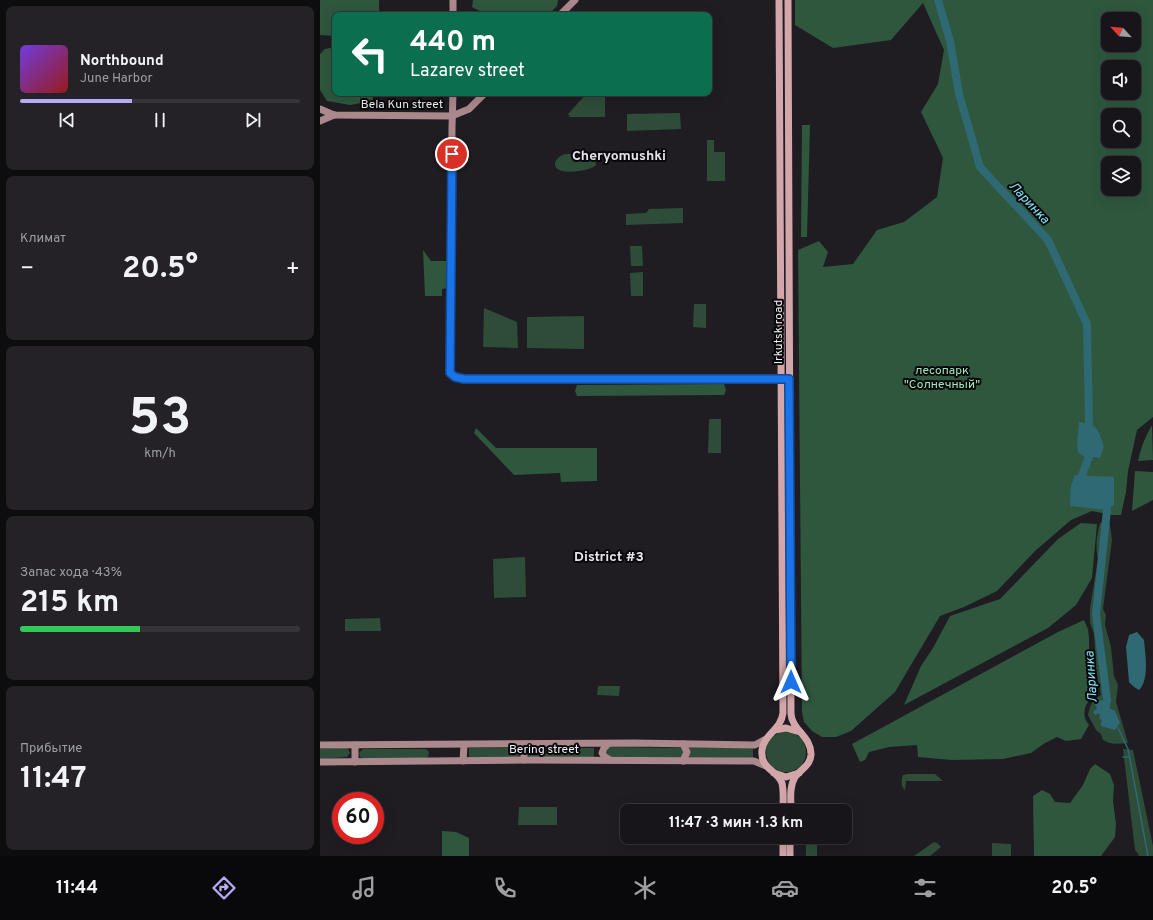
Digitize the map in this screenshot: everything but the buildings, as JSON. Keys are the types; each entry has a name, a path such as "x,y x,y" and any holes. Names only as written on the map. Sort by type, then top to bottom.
{"main road":[{"name":"Irkutsk road","path":"779,0 791,717 800,732 809,742 811,755 805,768 796,777 791,791 790,804"},
{"name":"Irkutsk road","path":"766,739 781,723 783,714 788,0"},
{"path":"776,730 786,728 800,732"},
{"path":"766,739 763,745 762,754 766,766 781,782 783,804"},
{"path":"772,772 786,777 800,772"},
{"path":"783,844 783,856"},
{"path":"790,844 790,856"}],"street":[{"path":"453,0 453,12"},
{"path":"563,12 575,0"},
{"path":"453,96 450,373 455,377 464,379 785,379"},
{"name":"Bela Kun street","path":"320,109 334,115 452,116 469,110 482,96"},
{"name":"Bela Kun street","path":"320,121 334,115"},
{"name":"Bering street","path":"320,745 755,745 766,739"},
{"path":"608,744 602,753 610,760"},
{"path":"683,744 687,752 683,761"},
{"path":"355,745 355,762"},
{"path":"464,745 464,761"},
{"path":"524,745 524,760"},
{"name":"Bering street","path":"320,762 524,760 754,761 766,766"}],"green space":[{"path":"320,0 379,0 379,12 332,12 332,36 320,35"},
{"path":"473,0 558,0 557,6 551,12 481,12 472,7"},
{"name":"лесопарк \"Солнечный\"","path":"795,0 1153,0 1153,417 1137,430 1128,471 1126,492 1121,515 1111,515 1092,511 1071,520 1035,551 997,591 964,607 940,616 895,692 851,731 836,737 822,737 812,731 804,722 802,712 798,250 819,241 828,252 823,267 853,264 877,230 904,222 937,197 943,158 921,112 938,84 944,50 923,3 891,40 833,48 795,25","holes":["1079,422 1100,458 1084,457"]},
{"path":"332,48 332,96 372,96 373,101 350,105 327,101 320,90 320,54 325,49"},
{"path":"584,96 605,96 605,117 570,117 568,114"},
{"path":"680,113 681,129 627,131 627,114"},
{"path":"802,125 810,125 807,237 801,237"},
{"path":"707,140 714,140 714,152 725,152 725,181 707,181"},
{"path":"565,154 591,154 595,158 596,165 589,169 580,171 570,172 558,170 555,162"},
{"path":"683,208 683,223 626,225 626,214 646,213 649,209"},
{"path":"630,246 642,246 643,266 631,266"},
{"path":"423,250 431,261 448,261 447,288 442,289 442,296 425,296"},
{"path":"643,272 643,296 631,296 630,273"},
{"path":"694,304 706,304 706,328 693,327"},
{"path":"484,308 517,322 518,348 483,347"},
{"path":"584,316 584,349 527,348 527,317"},
{"path":"724,384 726,390 724,395 577,396 575,391 577,385"},
{"path":"709,419 721,419 721,453 708,453"},
{"path":"1152,425 1153,460 1138,461 1140,451"},
{"path":"476,428 496,448 597,448 597,481 561,482 560,473 514,475 474,433"},
{"path":"1135,471 1153,472 1153,500 1132,511"},
{"path":"1104,522 1110,525 1112,540 1103,609 1106,615 1105,625 1111,647 1114,676 1118,685 1116,702 1128,743 1121,744 1106,742 1103,740 1101,734 1096,730 1088,715 1092,703 1101,695 1096,669 1094,634 1090,623 1090,608 1098,559 1097,536 1100,523"},
{"path":"1081,523 1097,524 1092,578 1076,605 1048,628 904,705 921,666 933,648 950,616 1000,599 1058,539"},
{"path":"525,557 526,597 494,598 493,559"},
{"path":"380,618 381,631 345,631 345,619"},
{"path":"1084,620 1088,629 1093,686 1097,691 1090,698 1084,711 1089,725 1081,739 1066,741 1057,737 1031,753 1003,759 952,760 918,757 917,745 889,747 869,752 865,760 860,762 852,744 1058,632"},
{"path":"598,686 620,686 619,696 597,695"},
{"path":"790,732 797,735 803,741 806,752 805,760 797,769 790,772 782,772 775,769 767,760 766,748 769,741 778,733"},
{"path":"609,747 684,749 681,757 609,757 605,752"},
{"path":"688,747 753,748 753,758 687,757"},
{"path":"346,748 350,753 347,757 320,759 320,749"},
{"path":"469,748 518,748 521,750 521,754 518,757 469,758"},
{"path":"531,748 594,748 594,758 531,758 528,755 528,751"},
{"path":"363,749 426,749 429,752 428,757 425,758 363,758 360,757 359,753"},
{"path":"1123,749 1133,750 1153,846 1153,856 1138,856 1139,855 1135,850"},
{"path":"1095,764 1110,774 1114,785 1113,801 1116,824 1115,837 1101,856 1034,856 1033,796 1042,790 1050,794 1055,802 1070,803 1083,785 1090,769"},
{"path":"935,774 943,781 906,781 905,790 902,785 902,779 903,775"},
{"path":"519,807 557,807 557,825 518,825"},
{"path":"442,831 456,832 469,838 469,856 442,856"},
{"path":"934,842 941,847 930,856 914,856"},
{"path":"992,843 1011,844 1011,856 992,856"},
{"path":"806,844 817,844 817,856 806,856"}],"water":[{"path":"1079,422 1090,424 1098,431 1104,446 1100,458 1084,457 1078,452 1077,443"},
{"path":"1075,475 1114,477 1114,505 1107,510 1070,506 1071,486"},
{"path":"1137,632 1144,640 1146,659 1145,680 1139,690 1129,682 1126,647 1129,635"},
{"path":"1107,700 1110,706 1109,708 1115,711 1120,723 1115,730 1101,726 1102,720 1099,718 1099,713 1095,715 1093,712 1097,708 1095,705 1097,701"}],"waterway":[{"name":"Ларинка","path":"938,0 950,41 959,94 980,167 1048,240 1087,324 1089,423"},
{"name":"Ларинка","path":"1082,475 1089,457"},
{"name":"Ларинка","path":"1105,710 1107,700 1096,614 1107,510"},
{"name":"Ларинка","path":"1118,728 1128,749 1148,856"},
{"name":"Ларинка","path":"1123,757 1129,757"}],"district":[{"name":"Cheryomushki","path":"619,155"},
{"name":"District #3","path":"609,556"}],"route":[{"path":"452,154 450,373 455,377 464,379 789,379 791,682"}]}
